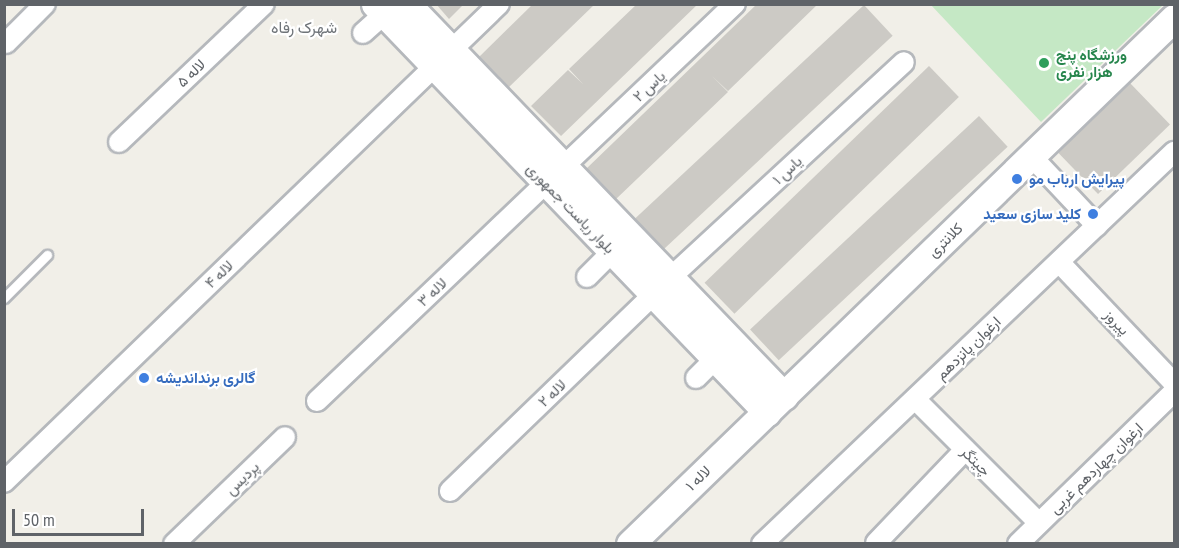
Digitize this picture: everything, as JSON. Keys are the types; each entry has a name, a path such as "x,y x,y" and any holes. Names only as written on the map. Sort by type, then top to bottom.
{"street":[{"path":"6,43 45,4"},
{"name":"لاله ۵","path":"119,142 264,4"},
{"name":"لاله ۴","path":"4,482 450,66 499,4"},
{"name":"یاس ۲","path":"555,175 735,4"},
{"path":"363,33 389,8"},
{"name":"بلوار ریاست جمهوری","path":"389,8 417,32 662,286 728,346 775,404"},
{"name":"کلانتری","path":"775,404 1174,18"},
{"name":"یاس ۱","path":"662,286 904,62"},
{"name":"ارغوان پانزدهم","path":"771,540 1174,152"},
{"path":"1031,156 1097,226"},
{"name":"بلوار ریاست جمهوری","path":"555,175 612,252 662,286"},
{"name":"لاله ۳","path":"317,401 555,175"},
{"path":"587,277 612,252"},
{"name":"پیروز","path":"1059,262 1174,383"},
{"name":"لاله ۲","path":"450,491 662,286"},
{"path":"696,378 728,346"},
{"name":"ارغوان چهاردهم غربی","path":"1018,543 1174,392"},
{"name":"چیتگر","path":"915,399 1039,523"},
{"name":"لاله ۱","path":"630,543 775,404"},
{"name":"پردیس","path":"174,543 285,437"},
{"path":"876,543 965,450"}],"lane":[{"path":"4,298 47,255"}],"green space":[{"name":"ورزشگاه پنج هزار نفری","path":"931,5 1163,5 1041,122"}],"building":[{"path":"436,4 464,4 449,19"},
{"path":"533,4 595,4 508,88 479,57"},
{"path":"637,4 698,4 561,136 531,106 568,70 583,84 569,69"},
{"path":"757,4 818,4 728,91 712,76 728,92 615,200 586,169"},
{"path":"864,5 893,36 664,249 635,218"},
{"path":"929,66 959,97 734,314 705,283"},
{"path":"1129,82 1170,124 1098,194 1057,151"},
{"path":"979,116 1008,147 779,360 750,329"}],"place":[{"name":"ورزشگاه پنج هزار نفری","path":"1044,63"},
{"name":"پیرایش ارباب مو","path":"1017,179"},
{"name":"کلید سازی سعید","path":"1093,214"},
{"name":"گالری برنداندیشه","path":"144,378"}],"district":[{"name":"شهرک رفاه","path":"304,27"}]}
